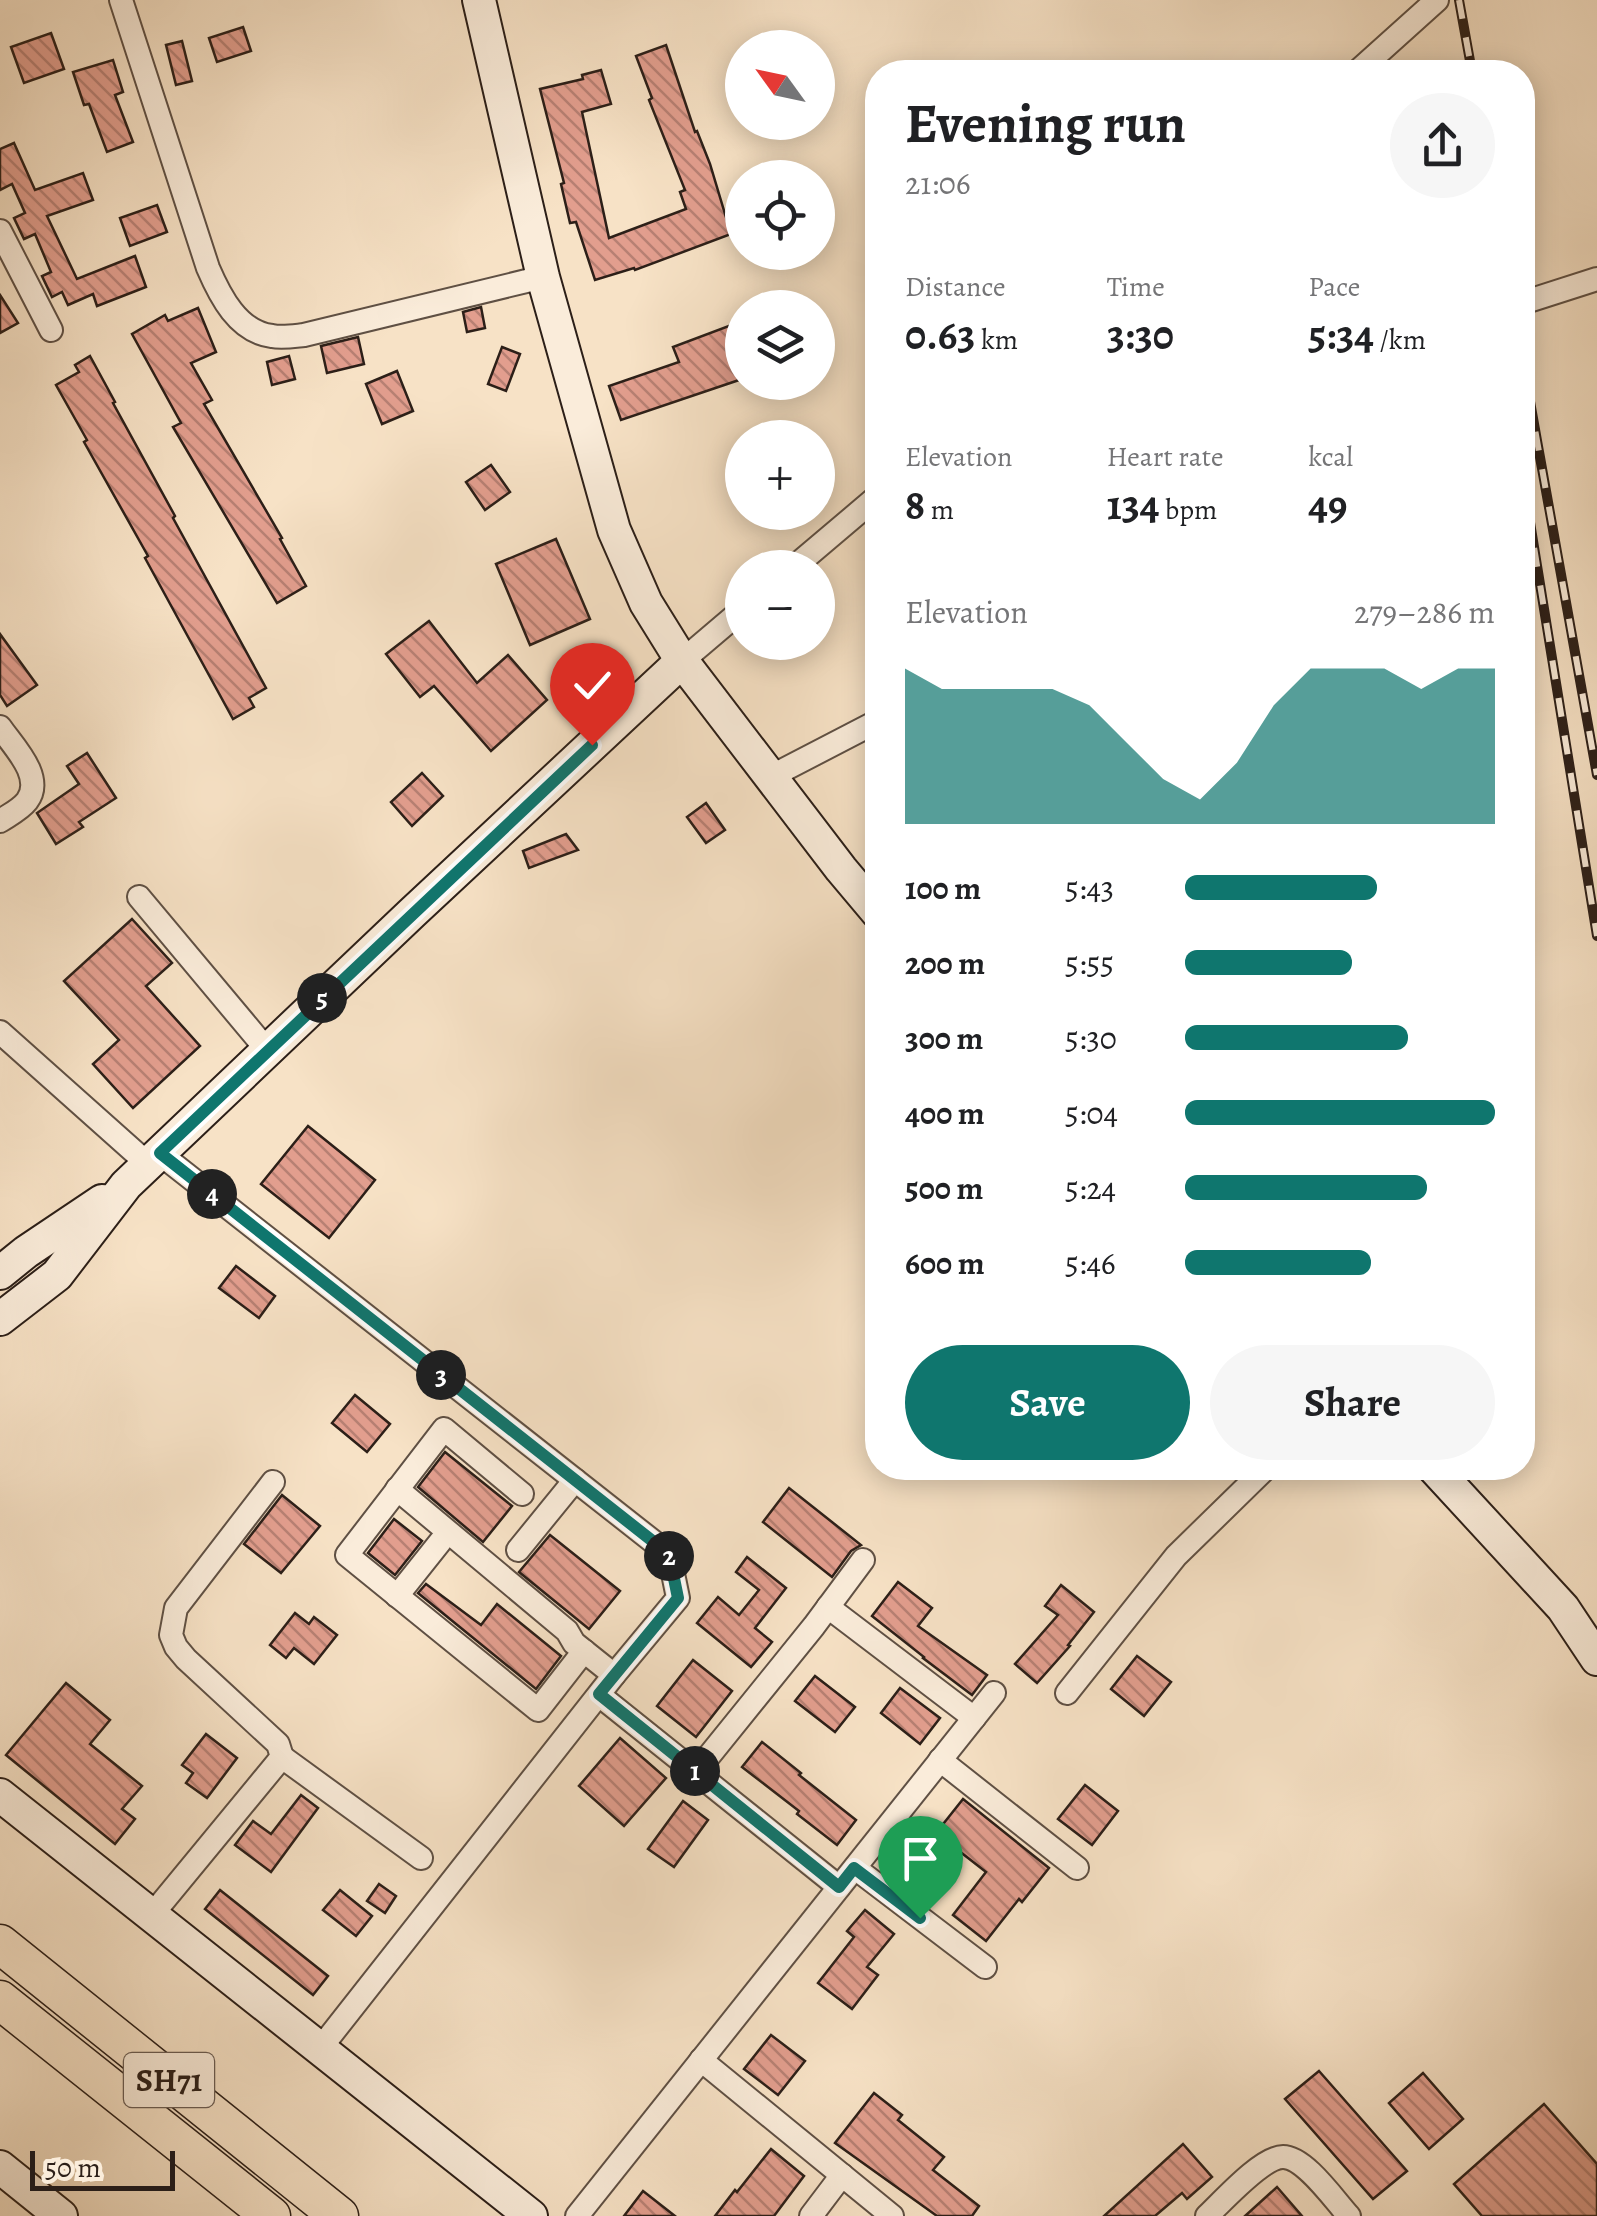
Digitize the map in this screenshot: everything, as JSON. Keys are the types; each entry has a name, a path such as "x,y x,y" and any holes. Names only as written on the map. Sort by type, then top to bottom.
{"main road":[{"name":"SH71","path":"0,1944 339,2216"},
{"name":"SH71","path":"0,2000 272,2216"}],"street":[{"path":"121,0 208,268 220,295 242,322 274,337 304,335 543,277"},
{"path":"479,0 543,277 614,530 646,603 682,661 865,898"},
{"path":"1370,60 1437,0"},
{"path":"0,230 51,330"},
{"path":"1535,299 1597,279"},
{"path":"814,550 865,507"},
{"path":"0,1319 57,1275 144,1167 725,624"},
{"path":"0,727 29,769 33,789 22,806 0,821"},
{"path":"770,777 865,729"},
{"path":"139,897 267,1050"},
{"path":"0,1032 144,1167 575,1480 669,1554 678,1598 319,2050"},
{"path":"0,1273 144,1167"},
{"path":"522,1494 444,1429 347,1555 538,1710 579,1647"},
{"path":"518,1550 575,1480"},
{"path":"1067,1693 1176,1556 1254,1480"},
{"path":"1445,1480 1563,1608 1597,1659"},
{"path":"272,1482 176,1608 172,1635 176,1647 278,1744 282,1757 421,1858"},
{"path":"393,1494 568,1631 579,1647 614,1674"},
{"path":"393,1494 440,1542 559,1641 579,1647"},
{"path":"397,1596 440,1542"},
{"path":"696,1772 862,1560"},
{"path":"828,1607 974,1718"},
{"path":"576,2216 994,1693"},
{"path":"599,1694 839,1887"},
{"path":"151,1916 282,1757"},
{"path":"940,1760 1077,1868"},
{"path":"0,1795 531,2216"},
{"path":"854,1868 986,1967"},
{"path":"701,2060 892,2216"},
{"path":"1207,2216 1267,2162 1283,2158 1296,2161 1312,2174 1349,2216"},
{"path":"0,2168 60,2216"},
{"path":"811,2216 842,2175"}],"building":[{"path":"243,27 251,51 217,62 209,38"},
{"path":"51,33 64,69 24,83 11,47"},
{"path":"182,41 192,81 176,85 166,45"},
{"path":"666,45 710,164 725,214 725,236 635,270 595,280 576,222 570,223 540,89 583,79 582,75 601,70 611,104 582,112 609,238 686,209 680,192 685,190 636,56"},
{"path":"113,60 123,92 115,95 133,142 107,152 73,72"},
{"path":"14,143 35,190 83,173 93,200 47,216 77,279 135,256 146,287 97,306 93,294 68,305 62,292 52,297 42,276 51,272 35,234 24,239 14,218 25,213 12,184 0,190 0,149"},
{"path":"157,205 167,232 130,246 120,218"},
{"path":"0,295 18,323 0,333"},
{"path":"481,307 485,328 467,332 463,312"},
{"path":"198,308 216,352 191,363 212,400 204,404 306,586 277,603 173,427 181,423 132,334 165,315 168,321"},
{"path":"725,327 725,385 621,420 609,386 679,362 673,347"},
{"path":"358,337 364,364 327,373 321,346"},
{"path":"502,347 520,354 506,391 488,384"},
{"path":"90,356 266,688 249,698 254,707 233,719 56,385 79,372 75,365"},
{"path":"289,356 295,379 272,385 267,362"},
{"path":"397,371 413,411 382,424 366,384"},
{"path":"491,465 510,492 485,510 466,482"},
{"path":"556,539 590,619 530,645 496,564"},
{"path":"429,621 477,683 508,655 547,700 491,751 434,686 420,697 386,654"},
{"path":"0,634 37,685 7,706 0,695"},
{"path":"87,753 116,798 79,822 83,827 56,844 37,813 79,784 67,766"},
{"path":"422,773 443,796 412,826 391,802"},
{"path":"706,803 725,830 706,843 687,817"},
{"path":"566,834 578,850 529,868 523,851"},
{"path":"132,919 172,963 146,986 200,1046 133,1108 93,1064 119,1040 64,981"},
{"path":"308,1126 375,1180 329,1238 261,1184"},
{"path":"236,1266 275,1296 259,1318 219,1288"},
{"path":"355,1395 390,1424 367,1452 332,1423"},
{"path":"445,1452 512,1506 483,1542 418,1487"},
{"path":"789,1488 861,1545 851,1551 832,1577 763,1522"},
{"path":"282,1495 320,1526 281,1573 244,1544"},
{"path":"394,1519 422,1541 395,1575 368,1553"},
{"path":"550,1535 620,1591 589,1629 519,1572"},
{"path":"747,1557 786,1588 755,1628 772,1642 751,1667 697,1623 718,1597 739,1615 759,1590 736,1572"},
{"path":"898,1582 932,1608 918,1626 987,1675 972,1695 872,1616"},
{"path":"426,1584 481,1625 497,1604 561,1656 536,1689 418,1593"},
{"path":"1061,1585 1094,1612 1037,1683 1015,1664 1058,1615 1045,1606"},
{"path":"295,1613 309,1624 314,1617 337,1635 314,1664 294,1648 286,1658 270,1645"},
{"path":"1137,1656 1171,1682 1144,1716 1111,1689"},
{"path":"693,1660 732,1691 696,1737 657,1706"},
{"path":"815,1676 855,1707 835,1732 795,1701"},
{"path":"66,1683 110,1720 90,1744 142,1786 122,1809 135,1819 115,1844 6,1755"},
{"path":"900,1688 940,1718 920,1744 881,1713"},
{"path":"206,1734 237,1758 207,1798 186,1783 193,1773 182,1765"},
{"path":"620,1738 666,1778 624,1826 579,1786"},
{"path":"762,1742 856,1820 837,1845 742,1767"},
{"path":"1085,1785 1118,1811 1092,1845 1058,1819"},
{"path":"301,1795 318,1808 271,1872 235,1845 253,1821 271,1834"},
{"path":"963,1799 1049,1868 986,1941 953,1915 986,1872 936,1833"},
{"path":"683,1801 708,1820 674,1867 648,1849"},
{"path":"379,1884 396,1896 385,1913 367,1901"},
{"path":"220,1890 328,1976 313,1995 205,1909"},
{"path":"340,1890 372,1916 356,1936 323,1910"},
{"path":"865,1910 894,1934 867,1967 878,1975 852,2009 818,1983 854,1937 847,1931"},
{"path":"771,2035 805,2061 778,2095 744,2069"},
{"path":"1319,2071 1407,2171 1373,2199 1285,2099"},
{"path":"1423,2073 1463,2119 1429,2149 1389,2103"},
{"path":"874,2093 902,2115 898,2120 944,2157 933,2170 979,2206 972,2216 937,2216 835,2143"},
{"path":"1544,2104 1597,2164 1597,2216 1482,2216 1454,2184"},
{"path":"1183,2144 1212,2177 1187,2199 1182,2193 1155,2216 1104,2216"},
{"path":"771,2149 804,2176 774,2216 715,2216 737,2192"},
{"path":"1277,2187 1302,2216 1245,2216"},
{"path":"643,2191 675,2216 624,2216"}],"railway":[{"path":"1459,0 1470,60"},
{"path":"1535,429 1597,775"},
{"path":"1535,553 1597,936"}],"route":[{"path":"592,745 160,1153 669,1554 678,1598 599,1694 839,1887 854,1868 920,1918"}]}
